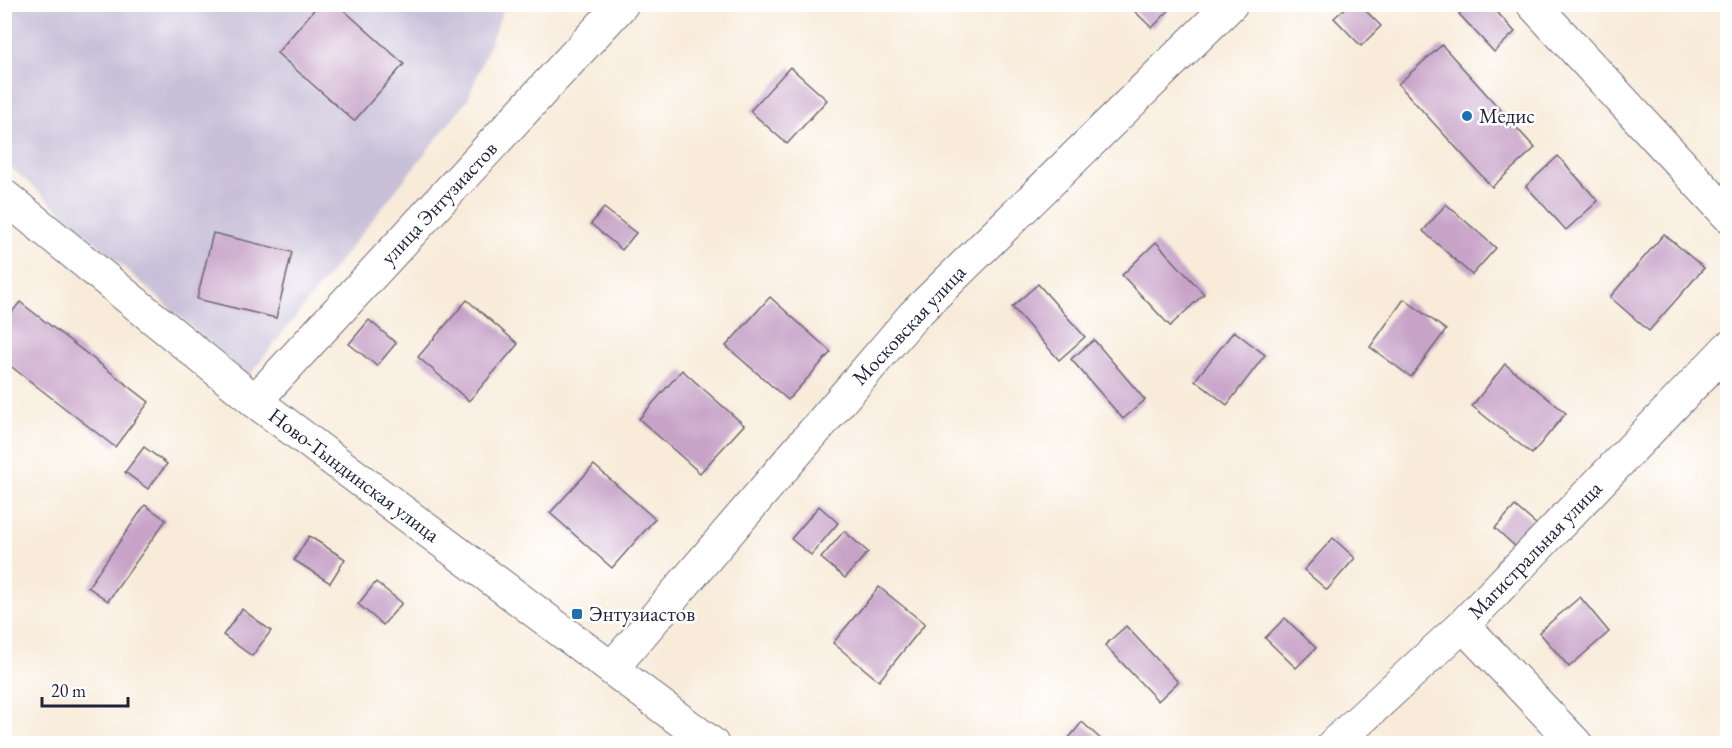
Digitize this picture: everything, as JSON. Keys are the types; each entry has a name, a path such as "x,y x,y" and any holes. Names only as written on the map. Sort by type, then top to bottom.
{"street":[{"name":"улица Энтузиастов","path":"255,400 622,4"},
{"name":"Московская улица","path":"612,668 913,316 1231,4"},
{"path":"1533,4 1728,215"},
{"name":"Ново-Тындинская улица","path":"4,196 255,400 712,744"},
{"name":"Магистральная улица","path":"1334,744 1463,625 1728,348"},
{"path":"1463,625 1575,744"}],"shaded area":[{"path":"5,5 505,5 468,99 248,377 5,162"}],"building":[{"path":"319,4 337,4 404,64 354,121 277,53"},
{"path":"1127,4 1175,4 1152,28"},
{"path":"1470,4 1490,4 1515,32 1494,52 1459,14"},
{"path":"1349,5 1360,5 1381,26 1361,46 1334,18"},
{"name":"Медис","path":"1442,45 1535,148 1492,187 1398,84"},
{"path":"790,67 827,100 787,144 750,111"},
{"path":"1558,156 1598,201 1566,230 1526,186"},
{"path":"1446,204 1496,248 1472,275 1423,231"},
{"path":"604,208 636,233 622,250 591,224"},
{"path":"213,233 292,252 276,318 197,299"},
{"path":"1664,234 1704,268 1649,331 1610,297"},
{"path":"1156,242 1204,294 1170,326 1122,275"},
{"path":"1038,284 1085,337 1059,360 1012,307"},
{"path":"770,297 831,352 788,400 726,346"},
{"path":"1404,299 1446,330 1411,377 1370,347"},
{"path":"467,300 518,344 469,401 418,357"},
{"path":"20,302 149,402 115,447 4,361 4,322"},
{"path":"369,320 396,343 377,366 349,344"},
{"path":"1234,331 1265,355 1227,405 1195,380"},
{"path":"1094,340 1145,400 1123,419 1071,359"},
{"path":"1505,364 1566,413 1532,454 1472,406"},
{"path":"682,370 744,425 700,473 639,419"},
{"path":"144,447 167,464 148,489 125,472"},
{"path":"594,465 655,519 612,568 550,513"},
{"path":"145,505 166,520 108,601 88,587"},
{"path":"819,506 838,523 811,555 791,539"},
{"path":"1515,506 1537,525 1517,548 1495,528"},
{"path":"844,531 868,552 845,578 821,558"},
{"path":"309,536 345,559 330,583 294,560"},
{"path":"1333,538 1355,558 1327,590 1304,570"},
{"path":"376,582 402,603 383,625 358,604"},
{"path":"879,587 925,624 879,681 833,643"},
{"path":"1580,597 1609,632 1569,667 1539,632"},
{"path":"242,609 271,631 252,656 223,635"},
{"path":"1285,618 1316,648 1296,668 1265,638"},
{"path":"1126,626 1178,682 1158,701 1105,645"},
{"path":"1082,722 1106,744 1064,744"}],"place":[{"name":"Медис","path":"1467,116"},
{"name":"Энтузиастов","path":"577,614"}]}
